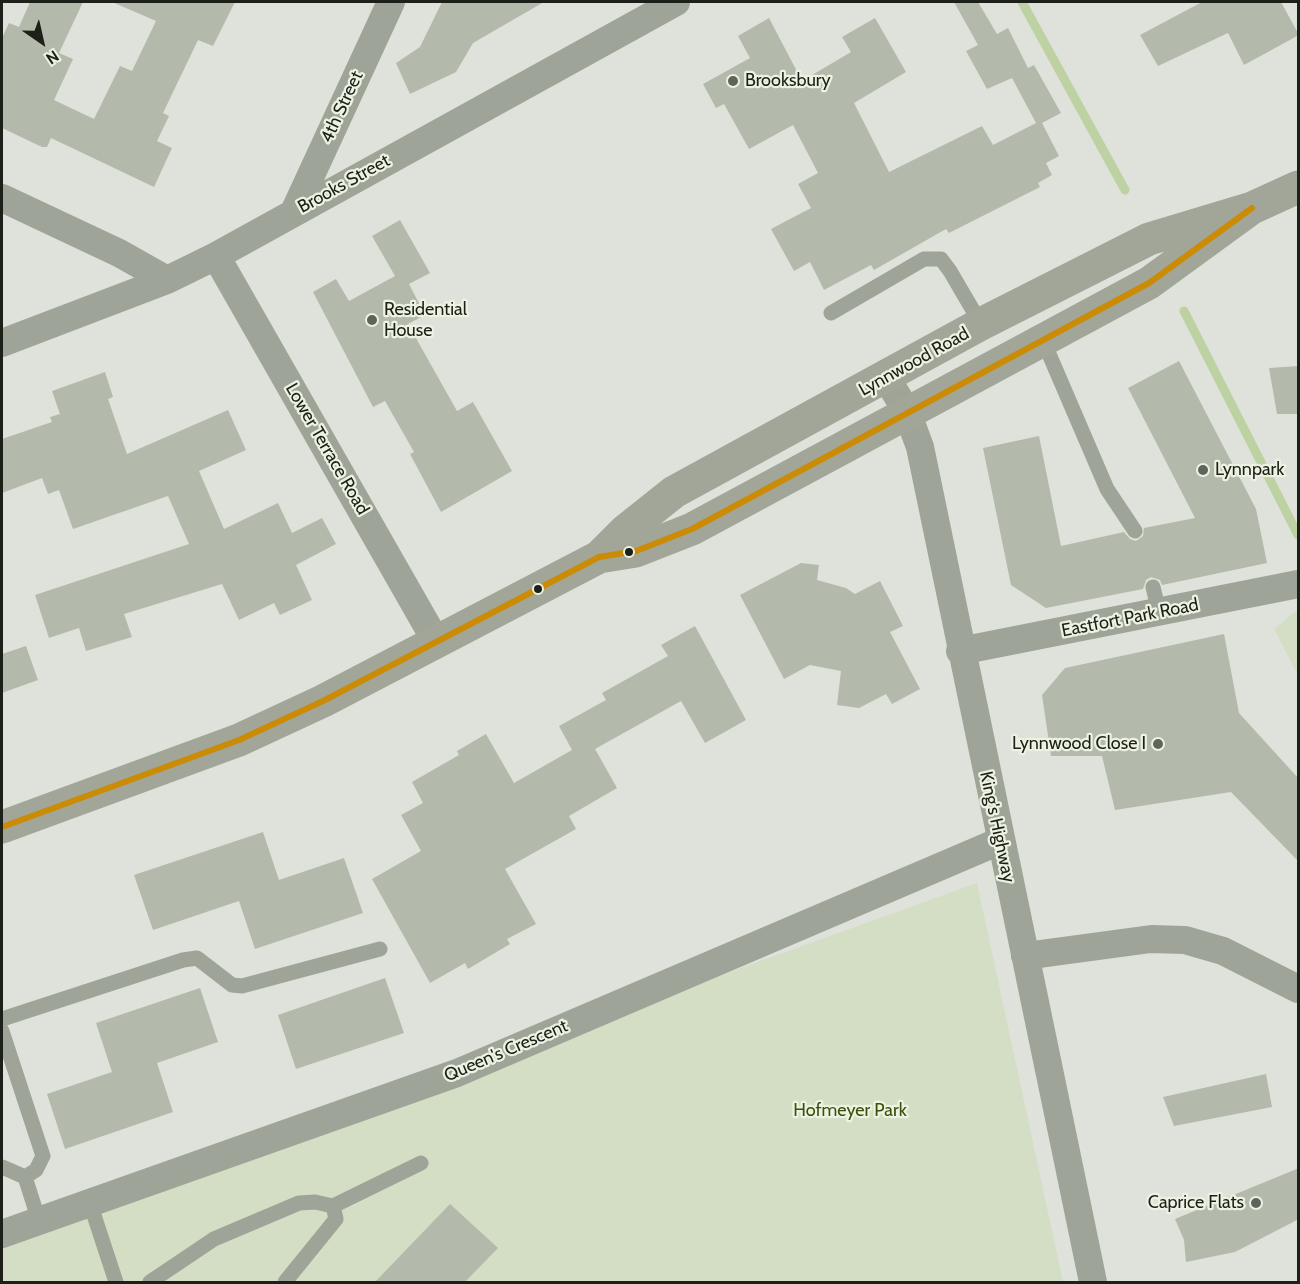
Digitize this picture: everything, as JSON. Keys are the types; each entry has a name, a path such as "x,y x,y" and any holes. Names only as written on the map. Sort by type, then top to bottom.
{"main road":[{"name":"Lynnwood Road","path":"2,827 239,740 323,701 599,557 625,531 674,492 981,324 1149,239 1252,208 1299,187"},
{"name":"Lynnwood Road","path":"599,557 636,551 692,529 1149,283 1252,208"}],"street":[{"name":"4th Street","path":"294,212 391,2"},
{"name":"Brooks Street","path":"2,343 167,280 216,256 676,2"},
{"path":"2,198 119,253 167,280"},
{"name":"Lower Terrace Road","path":"216,256 437,643"},
{"name":"King's Highway","path":"886,377 907,412 920,447 960,651 1093,1282"},
{"name":"Eastfort Park Road","path":"960,651 1156,599 1299,584"},
{"name":"Queen's Crescent","path":"2,1234 457,1073 1000,841"},
{"path":"1025,956 1151,939 1185,940 1223,951 1299,989"}],"lane":[{"path":"831,313 924,259 941,260 950,271 981,324"},
{"path":"1043,340 1107,489 1135,531"},
{"path":"2,1019 183,960 197,958 232,985 242,986 380,949"},
{"path":"2,1031 44,1156 36,1170 26,1177"},
{"path":"150,1282 213,1239 299,1203 315,1202 333,1206 421,1163"},
{"path":"2,1167 26,1177"},
{"path":"26,1177 39,1221"},
{"path":"90,1203 116,1282"},
{"path":"285,1282 336,1220 333,1206"}],"green space":[{"path":"1298,609 1298,675 1274,629"},
{"name":"Hofmeyer Park","path":"977,883 1063,1282 2,1282 2,1234"}],"building":[{"path":"30,2 83,2 59,53 73,59 54,100 94,119 120,66 132,71 156,21 112,2 235,2 213,46 198,40 163,113 169,116 157,141 172,148 154,187 51,138 47,147 42,147 2,128 2,38 9,23 19,27"},
{"path":"442,2 544,2 473,43 456,72 410,94 396,63 420,47"},
{"path":"954,2 978,2 997,34 1008,28 1028,68 1034,65 1061,113 1042,123 1059,156 1046,163 1052,175 1038,183 1040,187 949,233 946,229 874,270 871,265 824,290 810,262 794,271 771,229 811,208 798,184 818,173 793,125 749,149 724,104 716,108 703,84 750,58 738,36 769,18 802,81 851,52 842,37 875,18 906,72 854,103 889,172 982,126 993,145 1036,123 1012,78 987,89 966,51 978,45"},
{"path":"1202,2 1281,2 1299,35 1244,65 1228,33 1158,66 1140,35"},
{"path":"400,220 430,273 409,284 425,315 408,324 457,411 473,402 512,471 441,512 410,454 414,452 385,401 373,407 313,292 336,279 349,301 395,276 372,236"},
{"name":"Lynnpark","path":"1179,361 1256,509 1267,563 1162,585 1160,580 1151,577 1146,580 1143,589 1046,608 1011,585 983,448 1039,436 1061,546 1124,532 1130,539 1136,541 1143,536 1144,528 1195,518 1128,388"},
{"path":"1299,366 1299,414 1277,414 1269,368"},
{"path":"105,372 113,397 108,399 127,454 228,410 246,450 199,471 224,529 278,503 292,533 322,518 336,544 296,565 312,600 280,615 274,603 239,620 222,584 124,614 132,637 86,651 79,628 49,638 35,595 189,544 168,496 73,529 59,490 48,494 42,478 2,493 2,439 52,422 50,417 60,414 52,391"},
{"path":"801,563 819,565 817,580 846,588 855,594 880,581 903,626 890,632 920,689 892,704 886,694 859,708 837,705 841,671 810,665 784,679 740,595"},
{"path":"695,626 746,720 705,743 681,701 595,749 617,788 569,816 576,829 505,869 536,924 507,939 510,944 468,969 465,963 430,983 372,879 421,851 401,815 423,803 412,782 459,755 457,751 486,734 514,783 572,750 559,726 606,700 602,693 668,656 661,645"},
{"name":"Lynnwood Close I","path":"1224,634 1239,713 1299,779 1299,862 1231,792 1115,810 1102,756 1051,756 1042,695 1065,668"},
{"path":"26,646 38,680 2,693 2,654"},
{"path":"263,832 279,880 344,858 363,913 255,949 239,901 153,930 134,875"},
{"path":"385,978 404,1033 296,1069 278,1015"},
{"path":"200,988 218,1042 157,1063 173,1112 65,1149 47,1094 112,1072 96,1023"},
{"path":"1266,1074 1272,1107 1174,1126 1163,1097"},
{"name":"Caprice Flats","path":"1299,1168 1299,1219 1235,1252 1186,1262 1184,1240 1175,1219"},
{"path":"450,1204 498,1248 465,1282 375,1282"}],"waterway":[{"path":"1022,2 1125,190"},
{"path":"1184,311 1298,535"}],"transit line":[{"path":"2,827 239,740 323,701 599,557 636,551 692,529 1149,283 1252,208"}],"place":[{"name":"Brooksbury","path":"733,81"},
{"name":"Residential House","path":"372,320"},
{"name":"Lynnpark","path":"1203,470"},
{"name":"Lynnwood Close I","path":"1158,744"},
{"name":"Caprice Flats","path":"1256,1203"}]}
